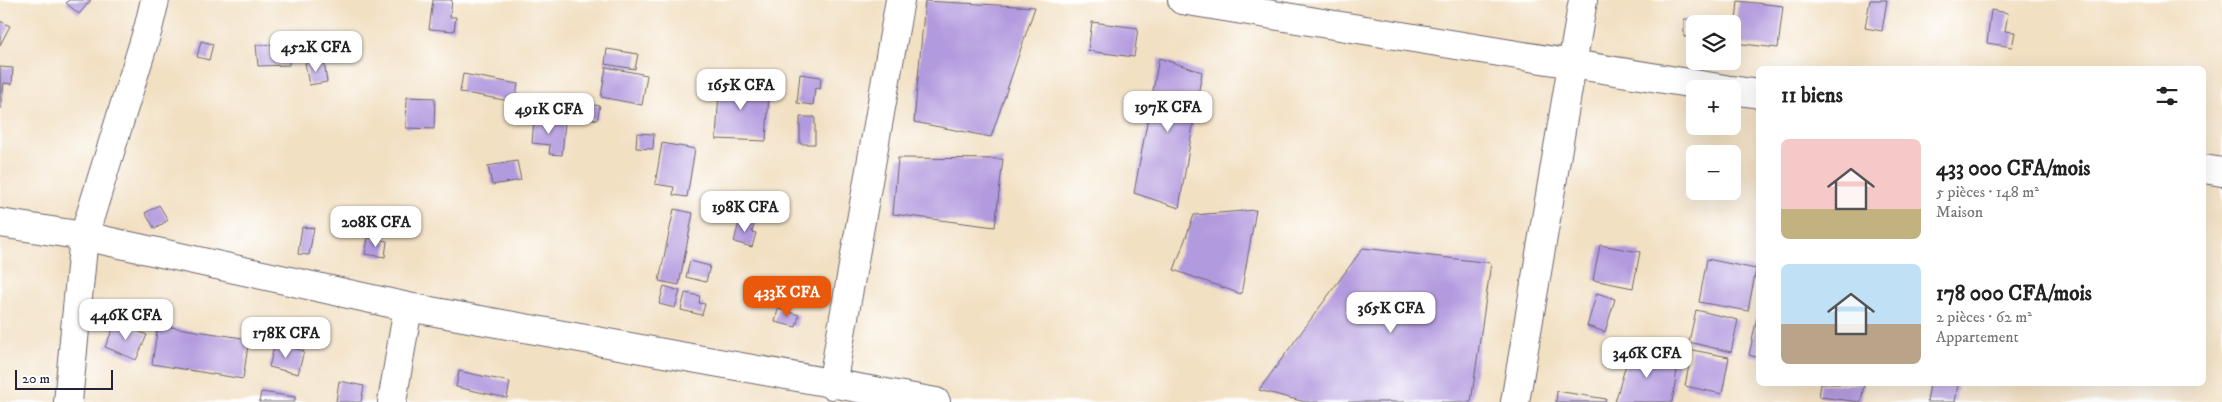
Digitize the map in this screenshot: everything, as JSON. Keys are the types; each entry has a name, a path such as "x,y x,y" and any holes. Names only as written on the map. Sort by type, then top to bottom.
{"street":[{"path":"68,402 84,236 148,29 155,0"},
{"path":"832,385 900,0"},
{"path":"1182,0 1686,82"},
{"path":"1515,402 1583,0"},
{"path":"1741,91 1756,94"},
{"path":"2206,169 2222,172"},
{"path":"0,223 84,236 408,307 832,385 936,402"},
{"path":"392,402 408,307"}],"building":[{"path":"69,0 91,0 79,14 66,3"},
{"path":"433,0 452,0 450,17 456,17 454,31 429,29"},
{"path":"1870,0 1887,0 1882,31 1865,28"},
{"path":"925,1 1035,7 991,137 914,122"},
{"path":"1738,1 1783,6 1778,48 1741,44 1741,15 1737,15"},
{"path":"1991,10 2008,13 2005,31 2015,32 2012,47 1987,43"},
{"path":"1684,19 1686,19 1686,37 1684,37"},
{"path":"0,21 10,26 0,45"},
{"path":"1092,22 1138,28 1134,57 1088,51"},
{"path":"201,41 213,44 209,60 197,57"},
{"path":"289,44 289,65 258,66 256,45"},
{"path":"607,49 638,54 635,69 605,64"},
{"path":"1159,58 1202,72 1179,208 1134,193"},
{"path":"324,61 327,82 309,85 305,63"},
{"path":"0,67 13,68 12,84 4,83 1,109"},
{"path":"606,67 647,75 642,105 601,97"},
{"path":"463,74 518,84 515,102 460,92"},
{"path":"800,74 821,77 820,89 815,88 813,105 797,103"},
{"path":"720,76 750,78 749,92 769,93 766,141 716,139"},
{"path":"407,97 435,98 434,129 406,128"},
{"path":"583,103 600,106 597,120 579,116"},
{"path":"800,117 815,117 815,144 800,144"},
{"path":"534,119 565,122 562,155 549,154 550,145 532,143"},
{"path":"637,133 654,134 653,149 636,148"},
{"path":"662,143 695,149 687,197 673,195 674,187 655,184"},
{"path":"898,158 1003,159 995,227 893,214"},
{"path":"517,161 521,180 492,185 488,166"},
{"path":"159,205 168,220 155,229 145,213"},
{"path":"674,209 693,213 679,285 659,281"},
{"path":"1256,210 1241,294 1174,270 1194,215"},
{"path":"740,218 755,222 752,232 756,233 752,247 734,242"},
{"path":"302,227 314,228 309,255 298,254"},
{"path":"368,238 387,241 385,257 365,254"},
{"path":"1600,245 1640,252 1633,288 1593,280"},
{"path":"1363,248 1491,263 1471,402 1305,402 1259,390"},
{"path":"1707,259 1756,269 1748,311 1699,302"},
{"path":"690,261 710,266 706,282 686,277"},
{"path":"755,277 785,285 779,307 748,298"},
{"path":"664,286 680,291 675,308 659,304"},
{"path":"685,293 700,296 699,303 705,304 702,315 681,310"},
{"path":"1597,293 1615,299 1605,332 1587,326"},
{"path":"778,309 799,315 796,327 775,322"},
{"path":"1696,310 1738,320 1731,352 1689,342"},
{"path":"116,322 147,335 136,360 105,347"},
{"path":"1756,322 1756,357 1749,355"},
{"path":"158,325 249,339 243,379 152,364"},
{"path":"275,343 304,351 298,374 269,367"},
{"path":"1631,348 1678,364 1672,402 1615,402"},
{"path":"1692,350 1729,357 1722,394 1685,386"},
{"path":"459,371 510,382 507,398 456,387"},
{"path":"339,381 364,386 361,402 336,402"},
{"path":"1821,386 1864,386 1861,402 1819,397"},
{"path":"1930,386 1958,386 1955,402 1927,402"},
{"path":"1557,391 1606,399 1605,402 1556,402"},
{"path":"261,392 295,397 295,402 259,402"}]}
